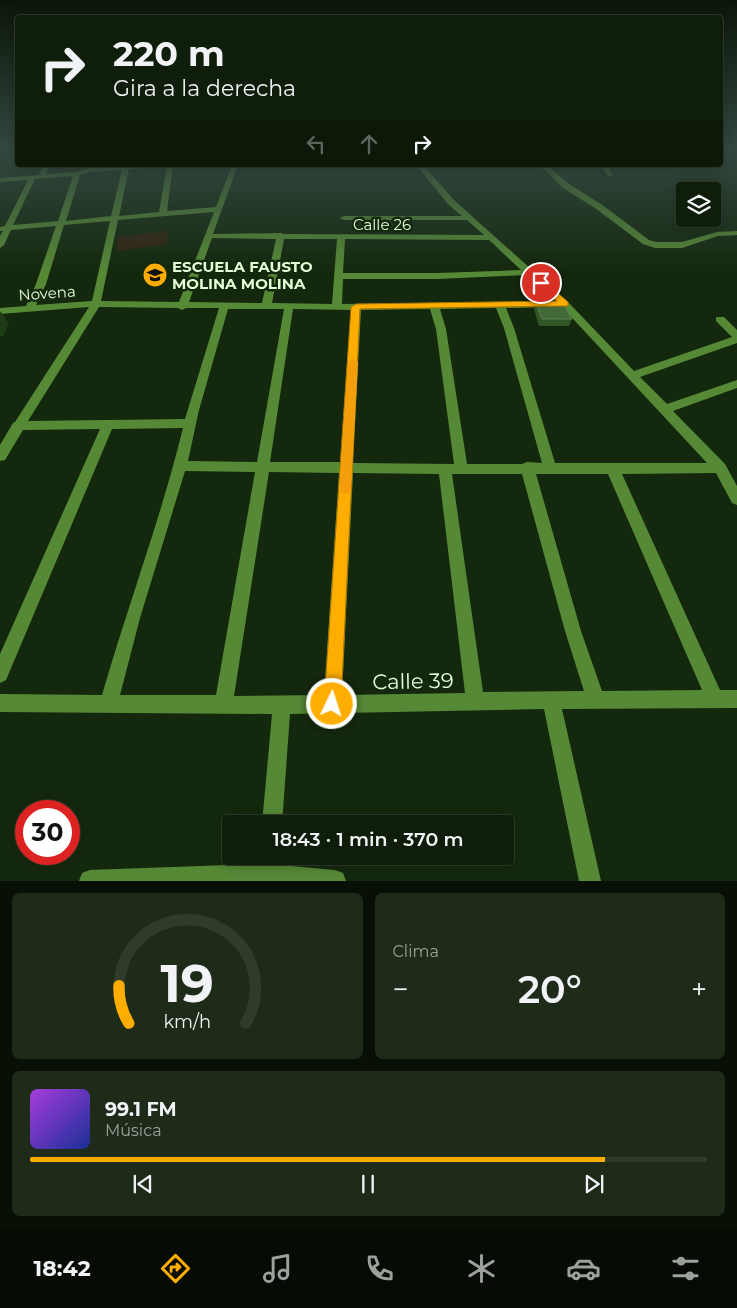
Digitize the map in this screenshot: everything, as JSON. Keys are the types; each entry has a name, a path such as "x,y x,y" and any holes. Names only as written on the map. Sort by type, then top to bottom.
{"street":[{"path":"0,245 26,191"},
{"path":"30,309 41,284 72,191"},
{"path":"0,456 96,304 116,218 125,191"},
{"path":"163,214 166,191"},
{"path":"182,307 225,191"},
{"path":"441,191 565,304 720,468 737,499"},
{"path":"574,191 598,206 628,230 646,242 655,245 682,245 698,242 717,234 737,233"},
{"path":"0,229 218,209"},
{"path":"344,218 469,218"},
{"path":"209,236 341,237"},
{"path":"266,307 281,236"},
{"name":"Calle 26","path":"337,307 341,237 493,238"},
{"path":"339,276 438,276 530,272"},
{"name":"Novena","path":"0,311 96,304 182,307 565,304"},
{"path":"500,305 509,328 550,468"},
{"path":"434,306 441,329 461,468"},
{"path":"108,704 132,618 180,466 213,339 224,307"},
{"path":"224,704 289,307"},
{"path":"332,704 356,307"},
{"path":"632,375 737,337 720,319"},
{"path":"665,410 737,384"},
{"path":"18,426 191,423"},
{"path":"0,674 108,424"},
{"path":"180,466 720,468"},
{"path":"527,467 573,630 596,700"},
{"path":"612,467 714,698"},
{"path":"445,468 475,702"},
{"name":"Calle 39","path":"0,703 282,705 737,699"},
{"path":"552,700 590,880"},
{"path":"273,815 282,705"},
{"path":"90,880 268,870 335,880"}],"shaded area":[{"path":"168,231 167,244 116,251 118,237"}],"building":[{"path":"562,302 572,319 542,319 536,303"}],"slow traffic":[{"path":"345,490 353,362"}],"place":[{"name":"ESCUELA FAUSTO MOLINA MOLINA","path":"155,275"}],"route":[{"path":"332,704 356,307 565,304 541,283"}]}
